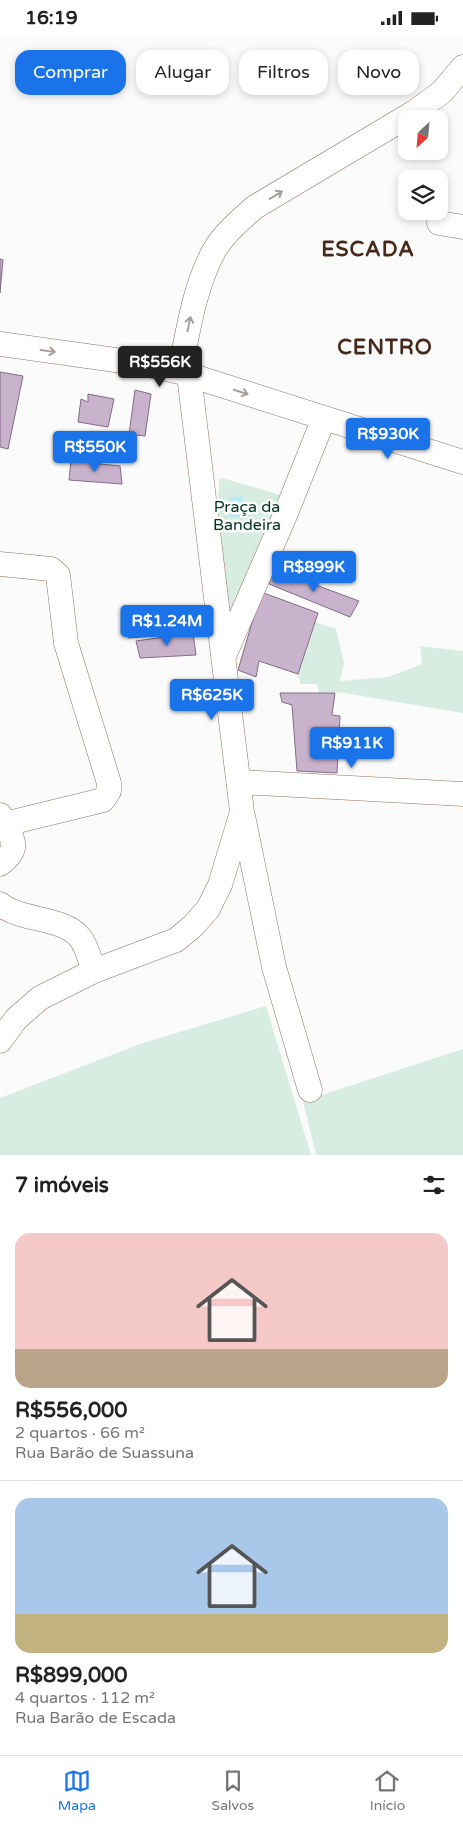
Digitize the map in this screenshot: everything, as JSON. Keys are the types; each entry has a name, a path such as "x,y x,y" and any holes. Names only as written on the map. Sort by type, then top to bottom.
{"street":[{"path":"310,1090 274,967 242,812 224,656 184,373 194,303 215,249 232,227 255,207 413,113 442,92 463,67"},
{"path":"439,223 463,227"},
{"path":"0,344 144,364 184,373 463,462"},
{"path":"224,656 286,513 324,418"},
{"path":"0,564 51,569 58,575 66,643 109,783 109,791 103,800 2,819 13,840 14,849 9,857 0,864"},
{"path":"240,782 463,794"},
{"path":"0,1041 16,1019 40,998 94,971 176,940 193,926 208,909 220,885 242,812"},
{"path":"0,904 8,910 62,926 76,933 82,939 94,971"}],"green space":[{"name":"Praça da Bandeira","path":"222,478 281,495 234,611 229,613 226,610 218,507 219,479"},
{"path":"315,622 336,629 344,663 340,681 388,677 422,664 420,646 463,651 463,713 339,692 319,693 317,684 301,684 298,674"},
{"path":"266,1006 311,1155 0,1155 0,1098 143,1043"},
{"path":"463,1049 463,1155 316,1155 303,1101"}],"water":[{"path":"243,496 244,517 230,517 229,497"}],"building":[{"path":"0,259 3,260 0,293"},
{"path":"0,372 23,376 8,449 0,447"},
{"path":"135,390 151,394 145,436 129,434"},
{"path":"88,394 114,399 108,427 78,422 81,399 88,402"},
{"path":"71,461 120,466 122,484 69,480"},
{"path":"273,569 359,601 350,617 269,584"},
{"path":"261,592 318,613 298,674 259,661 256,677 238,670"},
{"path":"192,610 193,633 128,638 126,620"},
{"path":"193,633 196,655 140,658 136,641"},
{"path":"280,693 335,693 332,715 340,716 337,773 297,771 292,705 282,702"}],"district":[{"name":"ESCADA","path":"368,249"},
{"name":"CENTRO","path":"385,347"}]}
